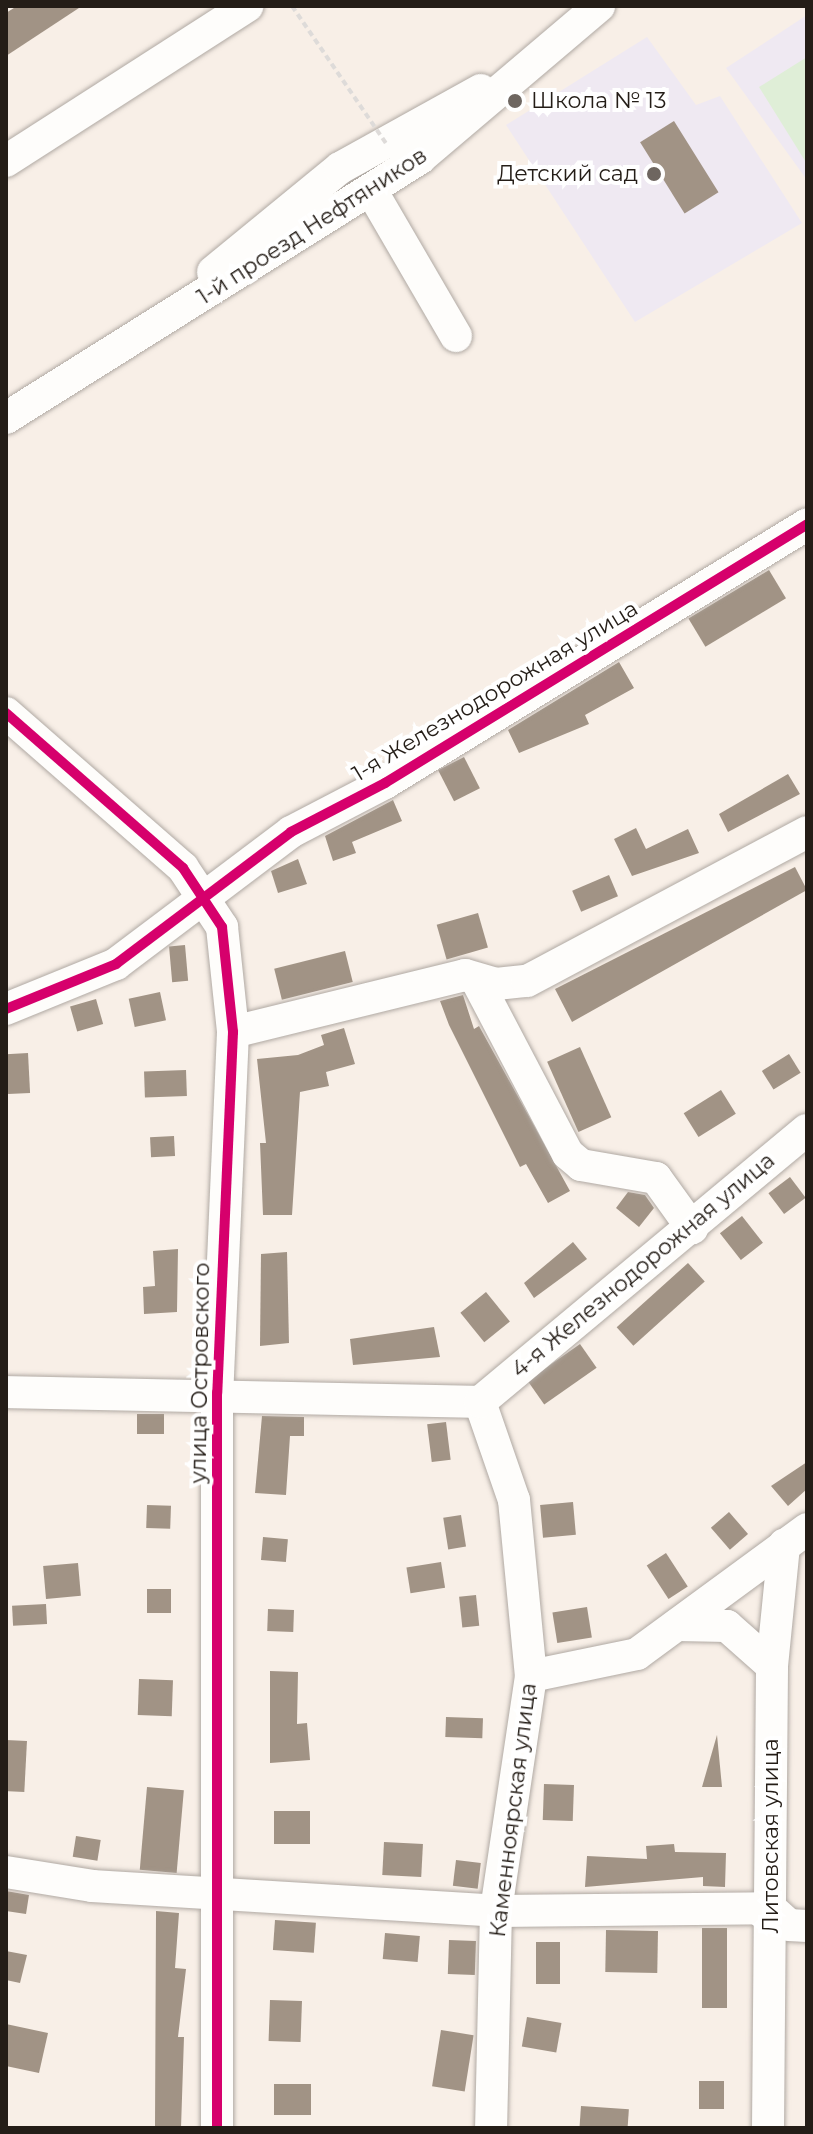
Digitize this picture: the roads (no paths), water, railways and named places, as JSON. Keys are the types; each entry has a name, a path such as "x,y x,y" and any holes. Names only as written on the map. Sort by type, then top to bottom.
{"street":[{"path":"6,161 247,6"},
{"name":"1-й проезд Нефтяников","path":"6,418 144,335 371,190 599,6"},
{"path":"144,335 318,184 537,59"},
{"path":"371,190 456,336"},
{"name":"1-я Железнодорожная улица","path":"6,1009 116,964 291,832 385,783 807,524"},
{"name":"улица Островского","path":"6,713 208,897 222,927 233,1032 217,1392 217,2128"},
{"path":"233,1032 465,975 477,981 527,981 807,832"},
{"path":"477,981 568,1154 581,1165 656,1178 692,1228"},
{"name":"4-я Железнодорожная улица","path":"480,1402 807,1130"},
{"path":"6,1392 217,1392 480,1402"},
{"name":"Каменноярская улица","path":"480,1402 514,1500 531,1676 496,1911 491,2128"},
{"path":"531,1676 637,1654 795,1537"},
{"name":"Литовская улица","path":"768,2128 772,1666 795,1537"},
{"path":"677,1625 727,1626 772,1666"},
{"path":"6,1872 219,1893 496,1911 770,1908 789,1925 807,1926"}],"place":[{"name":"Школа № 13","path":"515,101"},
{"name":"Детский сад","path":"654,174"}]}
